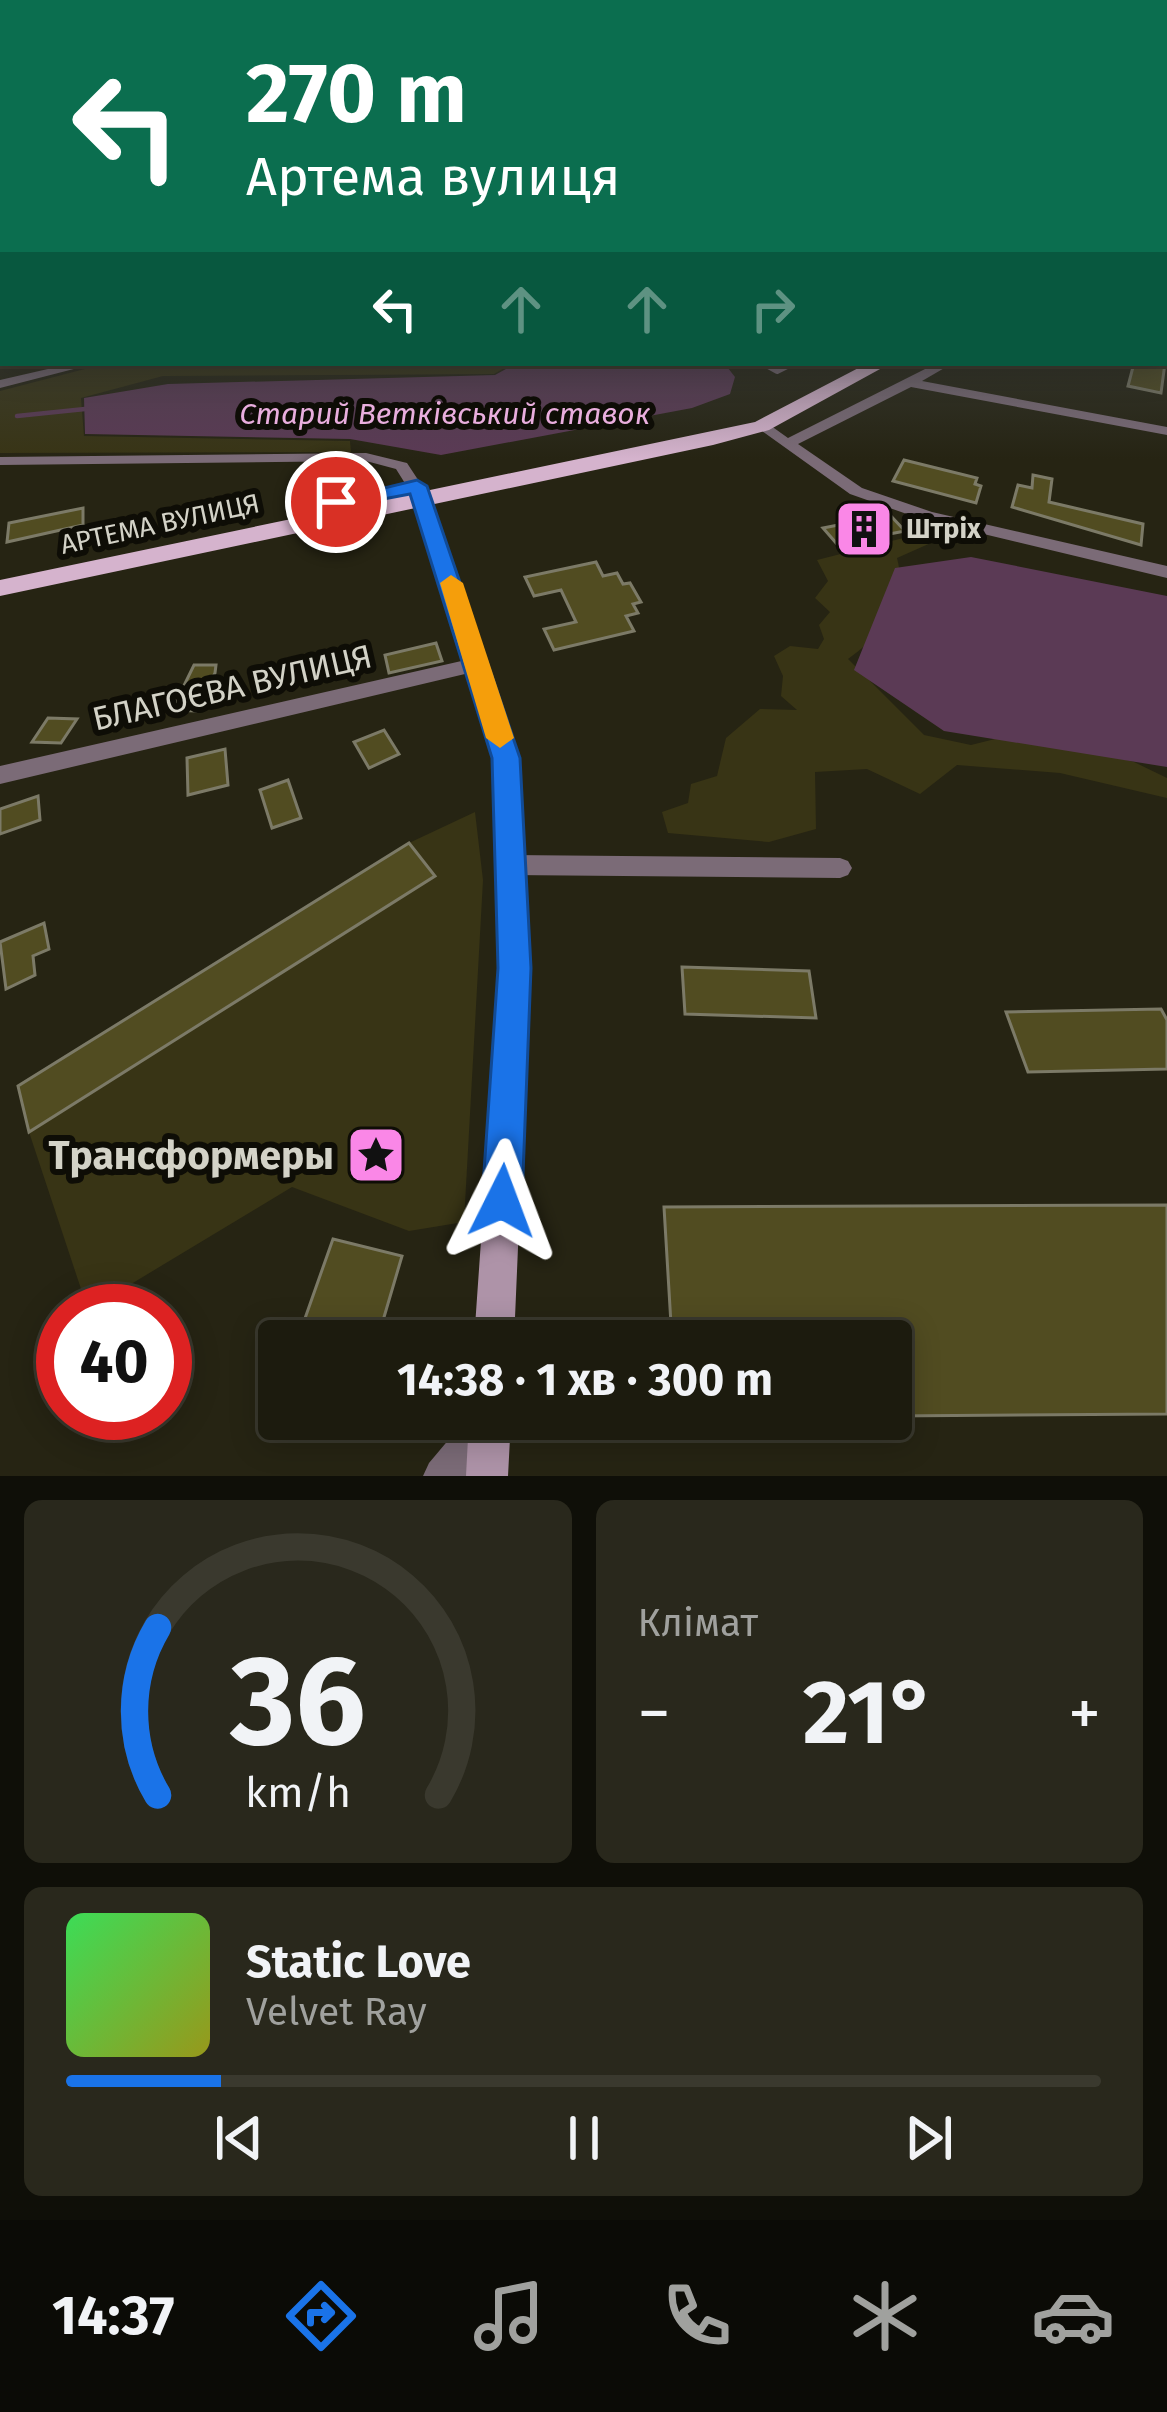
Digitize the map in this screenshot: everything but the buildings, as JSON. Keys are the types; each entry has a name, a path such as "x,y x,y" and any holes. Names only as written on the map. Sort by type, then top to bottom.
{"main road":[{"name":"АРТЕМА ВУЛИЦЯ","path":"0,588 747,414 841,366"},
{"name":"АРТЕМА ВУЛИЦЯ","path":"0,571 762,426 876,366"}],"street":[{"path":"0,384 78,366"},
{"path":"791,442 941,366"},
{"path":"912,382 1167,431"},
{"path":"762,426 856,491 927,517 1167,572"},
{"path":"0,461 366,458 402,466 420,493 506,758 514,968 495,1320"},
{"name":"БЛАГОЄВА ВУЛИЦЯ","path":"0,775 479,664"},
{"path":"510,865 840,868"},
{"path":"442,1476 473,1440"},
{"path":"487,1476 489,1440"}],"shaded area":[{"path":"96,366 508,366 494,374 163,376 81,398 84,436 350,441 351,452 0,453 0,391"},
{"path":"919,534 933,542 897,558 899,590 890,616 848,659 924,735 971,745 1019,733 1134,762 1167,778 1167,798 1060,773 957,765 920,794 867,769 815,772 816,829 769,842 668,833 662,812 688,803 691,784 717,776 726,738 760,709 797,710 781,696 783,676 774,656 790,646 818,649 824,639 819,625 830,612 815,598 828,581 817,560"},
{"path":"475,812 483,880 464,1222 409,1231 292,1187 131,1284 79,1284 29,1132 434,876 409,843"}],"water":[{"name":"Старий Ветківський ставок","path":"512,366 726,366 735,377 730,394 692,408 441,455 350,439 85,434 84,398 168,384 495,375"},
{"path":"971,557 1167,596 1167,767 944,731 854,670 895,568"}],"waterway":[{"path":"17,416 85,409"}],"slow traffic":[{"path":"451,583 500,738"}],"place":[{"name":"Штріх","path":"864,529"},
{"name":"Трансформеры","path":"376,1155"}],"route":[{"path":"336,502 417,486 506,758 514,968 502,1201"}]}
